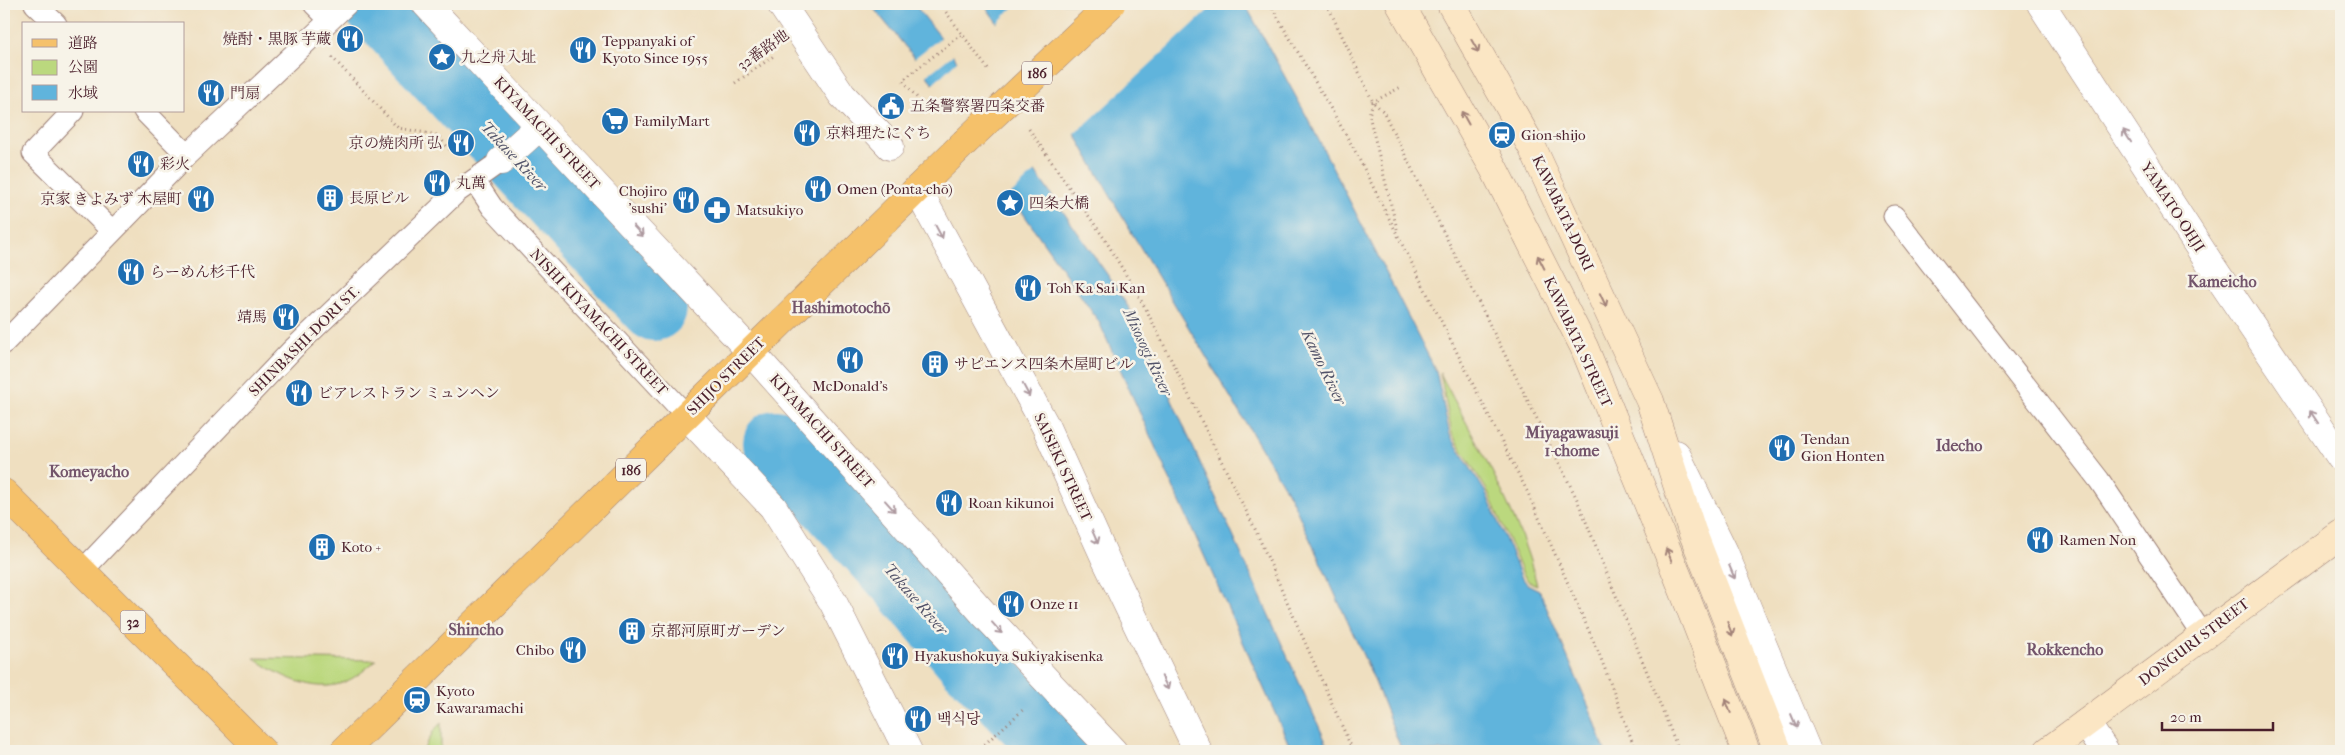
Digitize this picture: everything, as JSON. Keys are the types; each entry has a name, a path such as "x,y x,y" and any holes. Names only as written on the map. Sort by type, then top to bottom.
{"main road":[{"name":"SHIJO STREET","path":"344,751 964,143 1111,4"},
{"name":"32","path":"4,493 262,751"}],"street":[{"name":"KIYAMACHI STREET","path":"426,4 751,352 985,615 1113,751"},
{"path":"781,4 842,95 890,146"},
{"name":"KAWABATA STREET","path":"1400,4 1493,167 1584,347 1678,577 1746,751"},
{"name":"KAWABATA-DORI","path":"1451,4 1532,147 1650,401"},
{"name":"YAMATO-OHJI","path":"2041,4 2210,264 2341,458"},
{"name":"SHINBASHI-DORI ST.","path":"510,152 540,126"},
{"name":"SAISEKI STREET","path":"917,189 1046,425 1106,560 1198,751"},
{"path":"1650,401 1692,531 1778,751"},
{"path":"1650,401 1724,552 1807,751"},
{"name":"NISHI KIYAMACHI STREET","path":"686,416 773,507 833,602 908,751"},
{"name":"DONGURI STREET","path":"2048,751 2341,534"},
{"path":"2086,723 2105,751"}],"lane":[{"path":"35,4 54,22"},
{"path":"314,4 330,20"},
{"path":"4,343 186,155 348,4"},
{"path":"72,112 32,153 112,231"},
{"path":"145,112 186,155"},
{"name":"SHINBASHI-DORI ST.","path":"82,571 292,350 457,192 510,152"},
{"name":"NISHI KIYAMACHI STREET","path":"474,180 492,207 686,416"},
{"path":"1894,216 2099,480 2203,635"}],"path":[{"path":"940,4 991,74"},
{"path":"1270,4 1353,147 1528,493 1600,656 1636,751"},
{"path":"1327,4 1373,102 1383,111 1576,497 1679,751"},
{"path":"926,109 903,80 963,34"},
{"path":"312,36 398,128 437,135 466,167 474,180"},
{"name":"32番路地","path":"735,83 803,36"},
{"path":"1398,233 1369,115 1373,102 1401,87"},
{"path":"1024,121 1106,241 1146,310 1255,529 1353,751"},
{"path":"977,751 1032,702"}],"green space":[{"path":"1440,373 1495,476 1519,530 1537,585 1529,582 1523,574 1488,492 1452,434"},
{"path":"254,658 376,660 362,672 345,682 321,686 309,685 285,676"},
{"path":"441,723 441,751 423,751 434,730"}],"water":[{"name":"Misosogi River","path":"870,4 914,4 939,35 1109,277 1134,316 1330,751 1292,751 1099,322 914,57"},
{"name":"Kamo River","path":"984,4 1245,4 1306,115 1436,371 1450,435 1486,493 1521,576 1527,584 1539,590 1594,719 1605,751 1402,751 1373,677 1291,498 1127,225 1075,134"}],"pier":[{"path":"1017,4 1215,4 1073,136 996,24"},
{"path":"943,36 955,53 925,77 912,60"},
{"path":"959,59 1037,170 1009,196 931,86"}],"waterway":[{"name":"Takase River","path":"375,4 654,308"},
{"name":"Takase River","path":"776,443 904,583 969,660 1059,751"}],"place":[{"name":"焼酎・黒豚 芋蔵","path":"350,39"},
{"name":"Teppanyaki of Kyoto Since 1955","path":"583,50"},
{"name":"九之舟入址","path":"442,57"},
{"name":"門扇","path":"211,93"},
{"name":"五条警察署四条交番","path":"891,106"},
{"name":"FamilyMart","path":"615,121"},
{"name":"京料理たにぐち","path":"807,133"},
{"name":"Gion-shijo","path":"1502,135"},
{"name":"京の焼肉所 弘","path":"461,143"},
{"name":"彩火","path":"141,164"},
{"name":"丸萬","path":"437,183"},
{"name":"Omen (Ponta-chō)","path":"818,189"},
{"name":"長原ビル","path":"330,198"},
{"name":"京家 きよみず 木屋町","path":"201,199"},
{"name":"Chojiro 'sushi'","path":"686,200"},
{"name":"四条大橋","path":"1010,203"},
{"name":"Matsukiyo","path":"717,210"},
{"name":"らーめん杉千代","path":"131,272"},
{"name":"Toh Ka Sai Kan","path":"1028,288"},
{"name":"靖馬","path":"286,317"},
{"name":"McDonald's","path":"850,360"},
{"name":"サピエンス四条木屋町ビル","path":"935,364"},
{"name":"ビアレストラン ミュンヘン","path":"299,393"},
{"name":"Tendan Gion Honten","path":"1782,448"},
{"name":"Roan kikunoi","path":"949,503"},
{"name":"Ramen Non","path":"2040,540"},
{"name":"Koto +","path":"322,547"},
{"name":"Onze 11","path":"1011,604"},
{"name":"京都河原町ガーデン","path":"632,631"},
{"name":"Chibo","path":"573,650"},
{"name":"Hyakushokuya Sukiyakisenka","path":"895,656"},
{"name":"Kyoto Kawaramachi","path":"417,700"},
{"name":"백식당","path":"918,719"}],"district":[{"name":"Kameicho","path":"2222,281"},
{"name":"Hashimotochō","path":"841,307"},
{"name":"Miyagawasuji 1-chome","path":"1572,441"},
{"name":"Idecho","path":"1959,445"},
{"name":"Komeyacho","path":"89,471"},
{"name":"Shincho","path":"476,629"},
{"name":"Rokkencho","path":"2065,649"}]}
